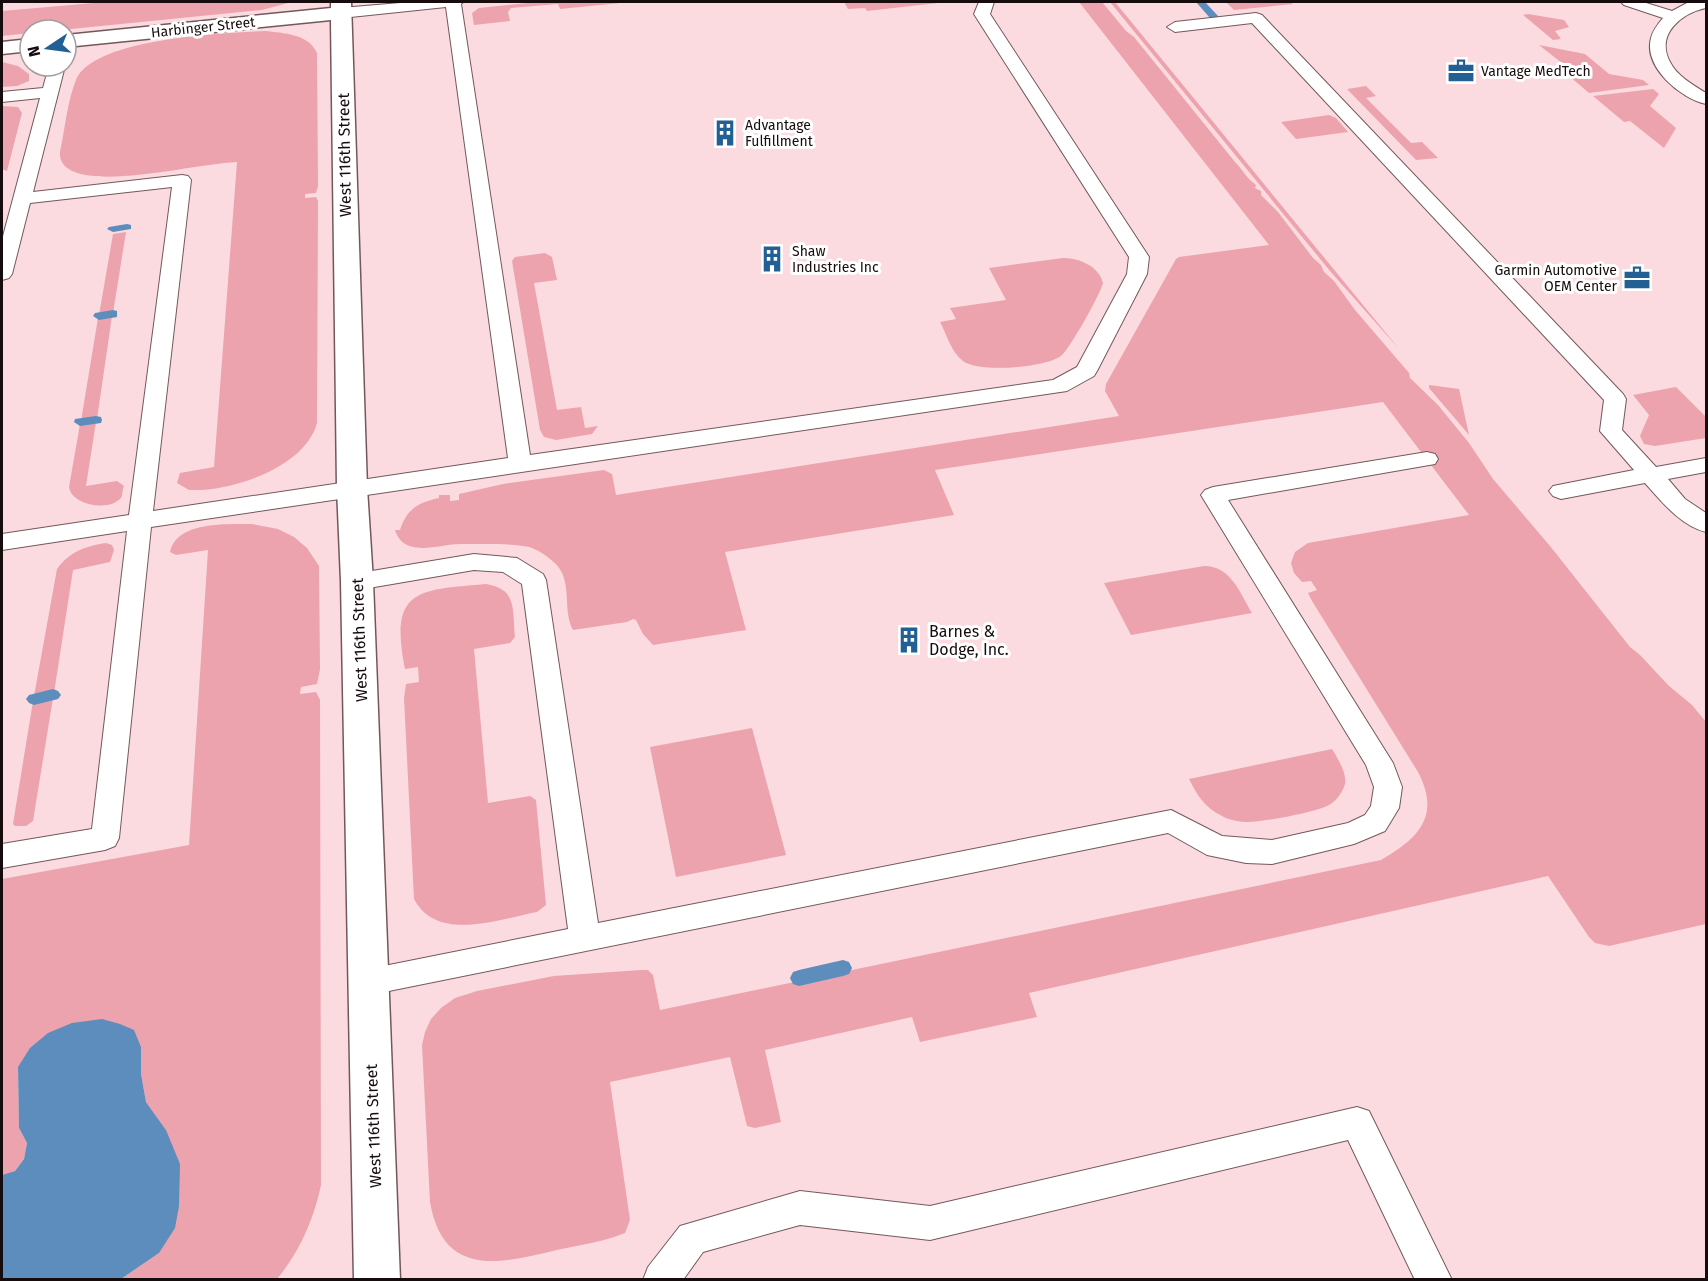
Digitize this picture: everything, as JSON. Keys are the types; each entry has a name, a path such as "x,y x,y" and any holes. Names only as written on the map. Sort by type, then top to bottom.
{"street":[{"name":"Harbinger Street","path":"78,40 341,7"},
{"name":"West 116th Street","path":"341,7 352,488 357,580 377,1280"},
{"path":"2,48 18,46"}],"lane":[{"path":"341,7 454,2 520,463"},
{"path":"2,542 520,463 1059,386 1086,371 1137,274 1139,257 982,14 986,2"},
{"path":"1629,2 1672,16"},
{"path":"1707,3 1699,4 1672,16 1666,21 1658,36 1659,54 1670,74 1707,99"},
{"path":"1175,27 1256,18 1615,399 1611,431 1677,504 1707,524"},
{"path":"2,274 54,78"},
{"path":"2,97 50,92"},
{"path":"2,856 105,838 140,520 182,180 21,199"},
{"path":"369,982 1171,821 1217,847 1246,851 1272,852 1354,833 1374,823 1385,808 1388,787 1379,763 1213,495 1427,459"},
{"path":"1561,491 1707,465"},
{"path":"357,580 474,562 508,564 534,580 585,940"},
{"path":"661,1280 692,1238 800,1208 930,1224 1357,1122 1434,1280"}],"shaded area":[{"path":"105,2 292,2 262,10 78,28 78,18 18,18 18,34 2,36 2,11"},
{"path":"537,2 630,2 560,9 558,4 511,8 508,12 510,21 474,25 472,13 479,8"},
{"path":"844,2 947,2 867,11 865,8 848,9"},
{"path":"1079,2 1102,2 1126,31 1134,37 1256,185 1255,188 1261,191 1261,195 1278,212 1313,258 1321,265 1324,272 1334,281 1355,310 1409,373 1410,378 1438,405 1469,443 1493,479 1550,546 1630,647 1669,686 1692,705 1706,722 1706,924 1609,946 1595,943 1548,876 1029,993 1037,1017 920,1042 912,1017 765,1050 781,1122 755,1128 747,1126 730,1057 610,1082 630,1220 625,1233 600,1241 515,1259 477,1260 461,1254 447,1244 437,1226 430,1202 422,1045 431,1019 455,998 477,991 554,976 648,970 653,975 660,1010 1381,860 1406,843 1422,824 1427,801 1425,788 1418,772 1312,601 1308,593 1317,590 1311,581 1302,582 1294,573 1291,563 1295,552 1308,543 1469,515 1383,402 935,470 954,515 725,552 746,630 653,645 633,619 627,622 573,630 561,571 550,559 533,548 486,544 414,547 400,539 395,530 400,530 406,517 414,508 439,498 439,495 450,495 450,501 459,500 459,494 503,484 604,470 612,474 616,495 1119,416 1105,391 1106,384 1176,259 1269,245"},
{"path":"1110,2 1115,2 1399,349 1330,271"},
{"path":"1226,2 1290,2 1293,4 1234,10"},
{"path":"1523,15 1564,20 1569,27 1555,31 1561,39 1553,40"},
{"path":"265,31 288,34 302,38 317,53 318,186 316,193 305,194 305,198 316,197 318,201 317,423 310,439 298,453 282,465 244,482 206,490 189,490 177,483 180,473 214,467 237,162 131,176 91,176 66,167 62,162 60,152 73,88 87,66 107,55 132,47 162,40"},
{"path":"1539,45 1585,54 1609,74 1643,80 1649,85 1589,93 1561,69 1567,67"},
{"path":"2,62 18,66 18,78 29,78 29,81 17,86 2,87"},
{"path":"1366,86 1376,96 1366,98 1411,143 1422,142 1438,158 1416,160 1347,89"},
{"path":"1653,89 1659,94 1650,106 1676,128 1664,148 1630,121 1624,122 1593,96"},
{"path":"2,106 18,107 22,113 7,171 2,169"},
{"path":"1329,115 1336,118 1348,132 1296,139 1281,122"},
{"path":"126,232 113,313 99,315 113,234"},
{"path":"545,253 552,257 557,280 534,283 557,410 581,407 585,428 598,426 592,434 556,440 544,437 540,430 512,261 515,257"},
{"path":"1063,258 1087,264 1097,272 1103,283 1084,321 1062,355 1028,366 997,368 971,365 959,357 952,348 940,322 956,319 950,308 1006,300 989,268"},
{"path":"112,316 97,419 81,421 98,318"},
{"path":"1429,385 1459,389 1469,435 1429,388"},
{"path":"1676,387 1706,417 1706,438 1655,446 1644,444 1640,436 1649,415 1633,395"},
{"path":"96,422 86,486 117,481 124,486 122,496 111,504 85,503 72,494 69,487 80,424"},
{"path":"252,524 278,529 294,537 307,548 319,566 320,669 317,684 301,687 300,694 316,692 320,700 321,1185 305,1235 277,1279 121,1279 159,1253 166,1130 146,1102 141,1074 141,1047 18,1067 19,1128 27,1143 24,1159 15,1171 2,1175 2,879 189,845 208,550 176,555 170,552 174,542 192,530 204,526"},
{"path":"106,543 112,545 114,550 110,562 73,570 54,693 34,696 57,569 67,558 78,551"},
{"path":"1204,566 1213,567 1228,576 1239,589 1252,613 1131,635 1104,583"},
{"path":"486,584 504,591 508,596 513,610 515,637 510,643 474,649 488,803 530,796 536,800 546,905 537,912 487,923 453,924 438,921 424,912 414,899 404,698 406,684 419,682 418,667 405,669 401,623 405,609 414,599 426,592"},
{"path":"53,698 33,821 26,826 15,826 13,824 33,701"},
{"path":"752,728 786,855 676,877 650,747"},
{"path":"1332,749 1345,778 1341,792 1329,805 1290,816 1248,822 1228,819 1206,805 1189,779"}],"water":[{"path":"102,1019 134,1030 141,1047 141,1074 146,1102 166,1130 180,1164 179,1206 175,1228 159,1253 121,1279 2,1279 2,1175 15,1171 24,1159 27,1143 19,1128 18,1067 30,1048 48,1033 72,1023"}],"waterway":[{"path":"1201,2 1213,16"},
{"path":"113,229 127,227"},
{"path":"99,316 113,314"},
{"path":"80,422 96,420"},
{"path":"34,699 53,695"},
{"path":"799,978 843,968"}],"place":[{"name":"Vantage MedTech","path":"1461,71"},
{"name":"Advantage Fulfillment","path":"725,133"},
{"name":"Shaw Industries Inc","path":"772,259"},
{"name":"Garmin Automotive OEM Center","path":"1637,278"},
{"name":"Barnes & Dodge, Inc.","path":"909,640"}]}
